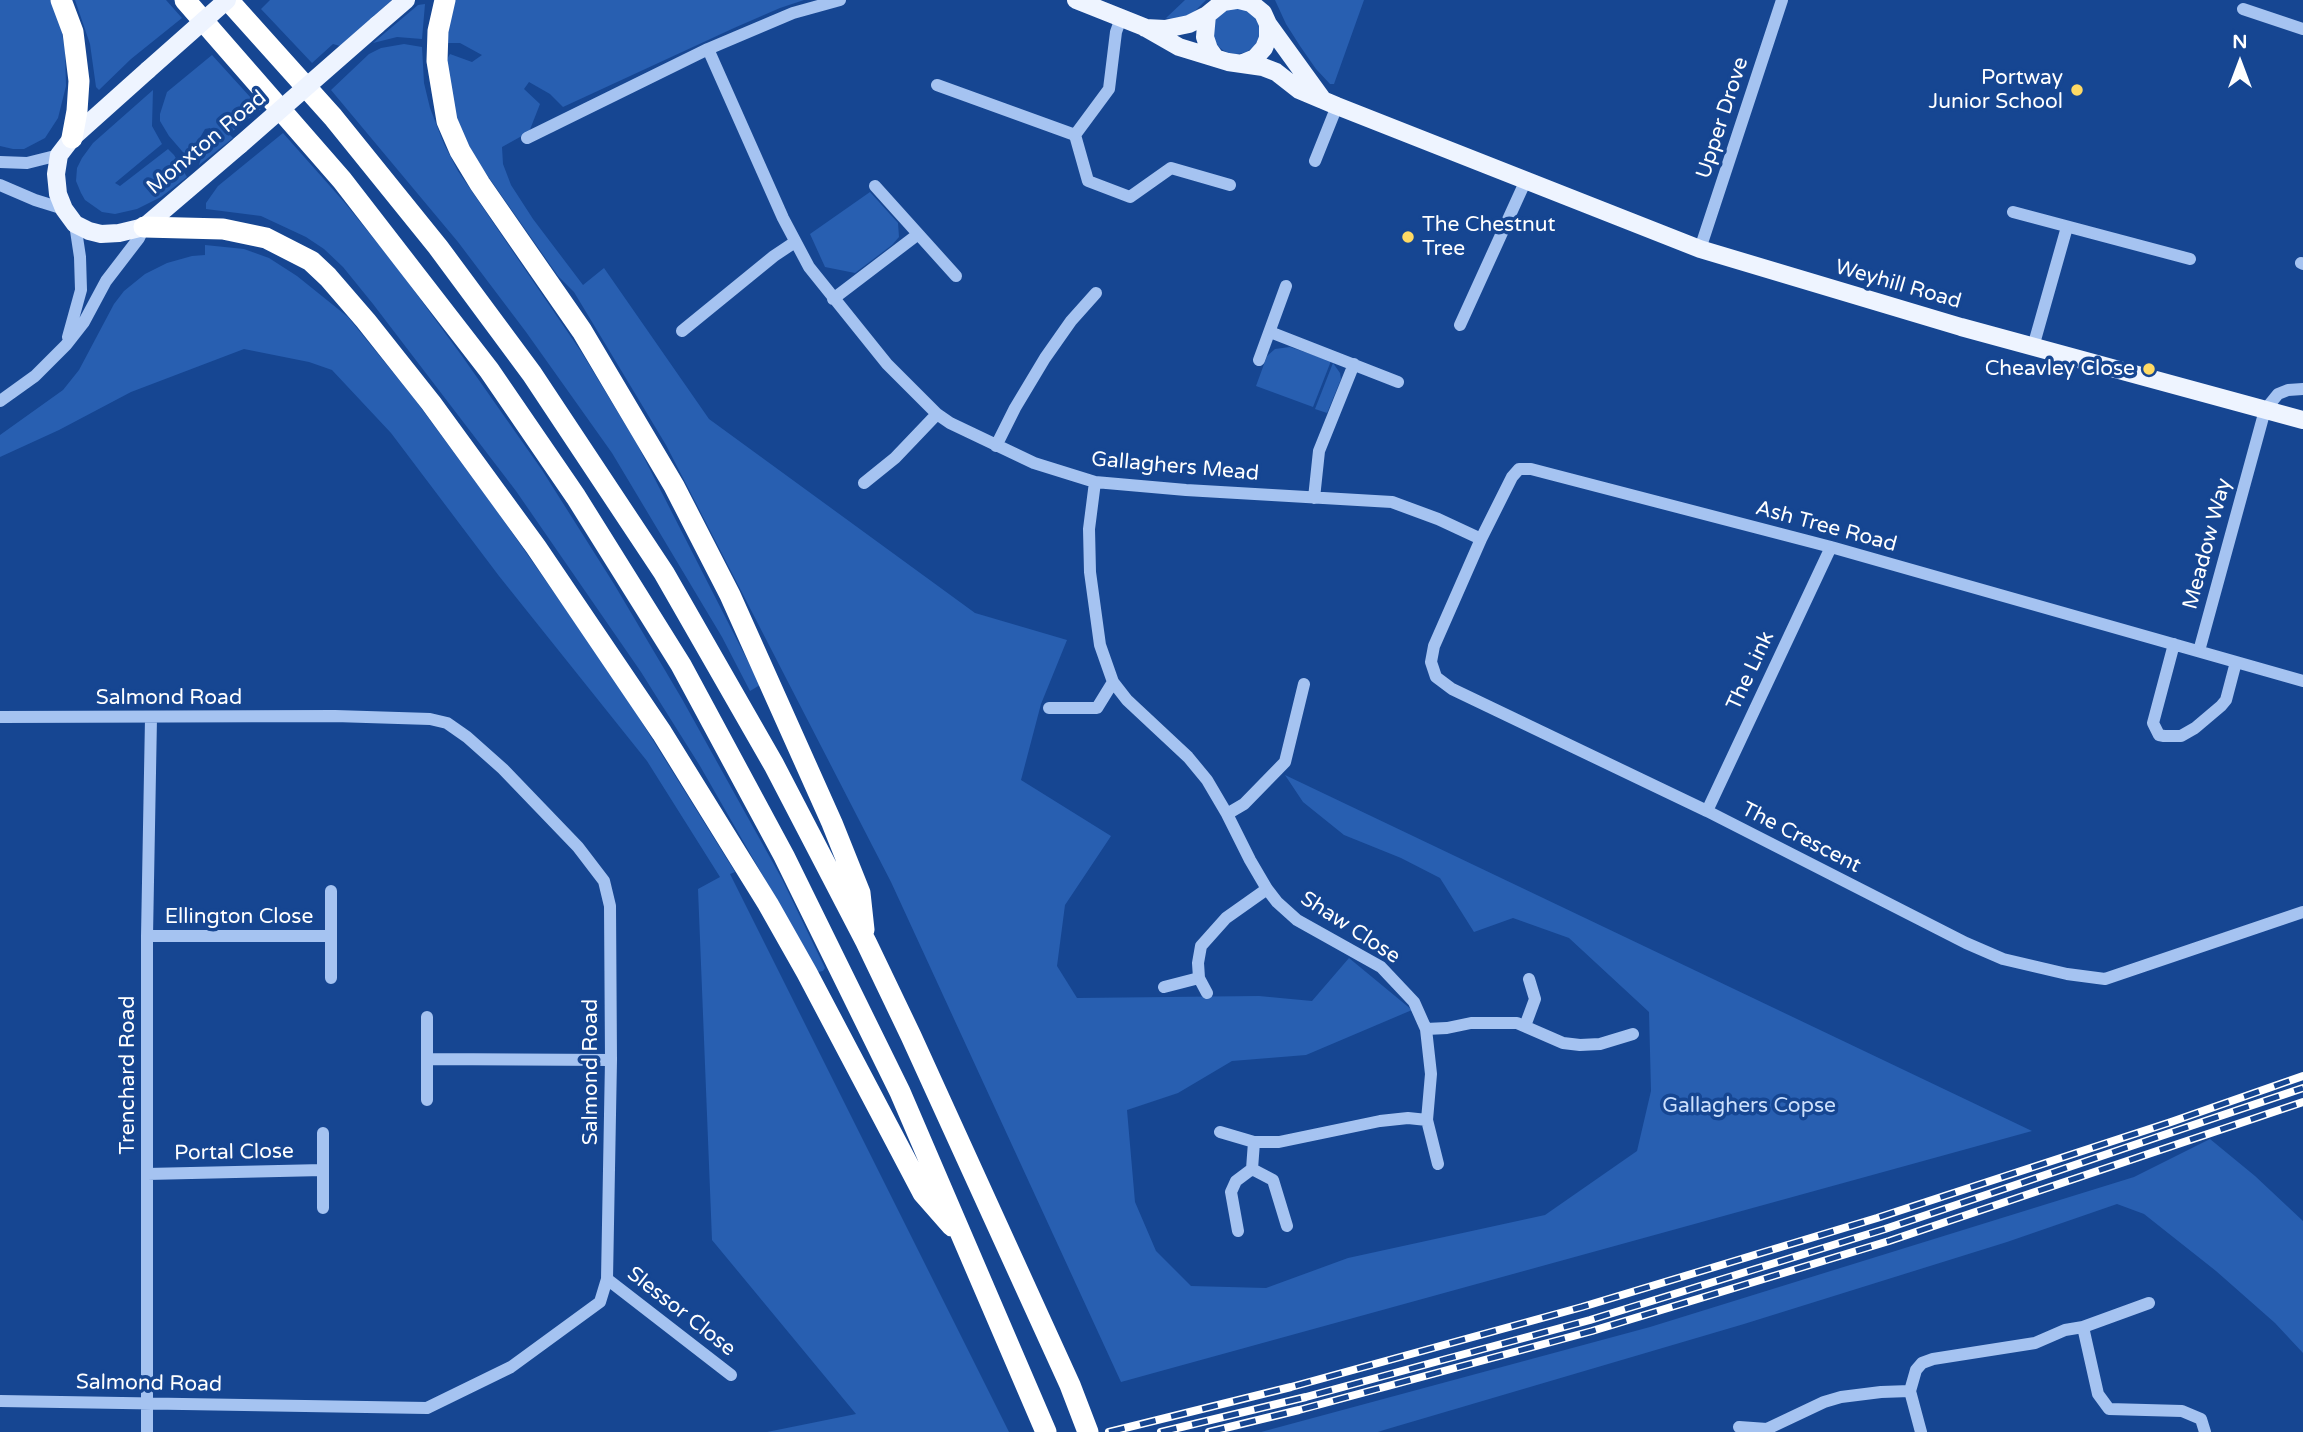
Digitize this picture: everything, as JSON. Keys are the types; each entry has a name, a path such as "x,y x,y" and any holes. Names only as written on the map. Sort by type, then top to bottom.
{"highway":[{"path":"61,0 73,32 79,81 72,138"},
{"path":"185,0 306,136 390,239 489,370 576,497 681,665 790,867 900,1092 1046,1432"},
{"path":"228,0 333,117 438,247 575,436 664,573 774,765 866,942 1070,1385 1088,1432"},
{"path":"445,0 438,30 437,61 447,121 460,151 582,331 674,486 730,595 803,755 856,881 866,942"},
{"path":"144,227 212,228 266,238 311,261 336,285 366,321 431,403 537,547 617,663 768,904 832,1018 923,1193 967,1244"}],"main road":[{"path":"144,227 101,234 75,224 64,209 56,183 58,155 72,138 228,0"},
{"name":"Monxton Road","path":"144,227 406,0"},
{"name":"Weyhill Road","path":"1076,0 1144,27 1179,47 1228,62 1263,66 1276,72 1299,90 1330,103 1700,248 2033,347 2303,420"},
{"name":"Weyhill Road","path":"1144,27 1176,28 1223,2 1238,0 1251,3 1261,11 1330,103"},
{"path":"1214,7 1205,37 1214,56"},
{"path":"1242,63 1255,58 1268,38 1261,11"}],"street":[{"path":"527,138 708,49 793,13 840,0"},
{"name":"Upper Drove","path":"1700,248 1782,0"},
{"path":"2243,9 2303,29"},
{"path":"1075,135 1109,89 1115,32 1121,18"},
{"name":"Gallaghers Mead","path":"708,49 795,242 809,267 887,364 937,414 957,427 1034,463 1096,482 1186,491 1392,502 1480,539"},
{"path":"937,85 1075,135"},
{"path":"1315,161 1330,103"},
{"path":"1075,135 1088,181 1130,197 1171,168 1230,185"},
{"path":"0,162 27,163 58,155"},
{"path":"1460,325 1526,180"},
{"path":"0,184 34,200 64,209"},
{"path":"875,186 956,276"},
{"path":"2013,212 2190,259"},
{"name":"Monxton Road","path":"66,345 81,290 75,224"},
{"name":"Monxton Road","path":"0,401 35,376 66,345 84,322 106,281 139,238 144,227"},
{"path":"2033,347 2067,227"},
{"path":"833,299 918,234"},
{"path":"682,331 795,242"},
{"path":"1259,360 1286,286"},
{"path":"996,446 1045,358 1071,321 1096,293"},
{"path":"1270,332 1398,382"},
{"path":"1314,498 1319,451 1354,364"},
{"path":"2265,410 2278,394 2303,389"},
{"name":"Meadow Way","path":"2199,651 2265,410"},
{"path":"864,483 895,458 937,414"},
{"name":"Ash Tree Road","path":"1480,539 1511,477 1519,469 1531,469 1831,547 2199,651"},
{"name":"Shaw Close","path":"1096,482 1089,529 1090,572 1100,645 1113,682 1127,701 1188,757 1207,780 1266,889 1297,920 1381,967 1414,1002 1426,1029 1431,1074 1427,1120 1438,1164"},
{"name":"The Crescent","path":"1480,539 1431,655 1436,677 1452,689 1707,811 1986,953 2026,966 2085,978 2115,977 2303,912"},
{"name":"The Link","path":"1707,811 1831,547"},
{"path":"2174,644 2153,723 2159,735 2182,736 2221,706 2226,700 2236,662"},
{"path":"2199,651 2303,681"},
{"path":"1049,708 1097,708 1113,682"},
{"path":"1227,814 1244,804 1285,762 1304,684"},
{"name":"Salmond Road","path":"0,716 335,716 430,719 447,723 503,769 578,847 604,881 610,906 611,1060 607,1279 600,1302 511,1367 427,1408 0,1401"},
{"name":"Trenchard Road","path":"147,1432 147,936 151,718"},
{"path":"1207,993 1199,978 1200,946 1226,918 1266,889"},
{"name":"Ellington Close","path":"331,891 331,978"},
{"name":"Ellington Close","path":"147,936 331,936"},
{"path":"1164,987 1199,978"},
{"path":"1525,1026 1535,999 1529,979"},
{"path":"427,1017 427,1100"},
{"path":"1426,1029 1495,1022 1525,1026 1563,1043 1580,1045 1600,1044 1633,1034"},
{"path":"427,1059 611,1060"},
{"path":"1220,1132 1254,1142 1279,1142 1380,1121 1408,1118 1427,1120"},
{"name":"Portal Close","path":"323,1133 323,1208"},
{"path":"1238,1231 1231,1192 1236,1181 1252,1169 1254,1142"},
{"path":"1252,1169 1273,1180 1287,1226"},
{"name":"Portal Close","path":"147,1174 323,1170"},
{"name":"Slessor Close","path":"607,1279 731,1375"},
{"path":"1921,1432 1910,1391 1916,1370 1922,1363 2035,1343 2065,1330 2083,1327 2150,1303"},
{"path":"2083,1327 2098,1394 2109,1409 2182,1411 2201,1419 2205,1432"},
{"path":"1739,1427 1768,1431 1832,1399 1910,1391"}],"green space":[{"path":"0,0 50,0 61,27 65,51 66,86 58,118 45,138 24,149 0,146"},
{"path":"75,0 166,0 182,18 131,59 99,90 96,87 90,44"},
{"path":"270,0 392,0 340,46 333,44 312,63 261,9"},
{"name":"Gallaghers Copse","path":"452,0 804,0 734,28 563,107 550,94 529,82 524,89 540,104 529,132 502,147 503,164 511,185 583,285 604,268 709,419 975,613 1067,640 1041,704 1021,780 1111,836 1065,905 1057,966 1077,998 1259,996 1312,1001 1349,958 1412,1010 1306,1055 1232,1061 1178,1093 1127,1110 1135,1202 1156,1251 1191,1286 1266,1288 1348,1258 1545,1215 1637,1151 1651,1091 1649,1012 1569,938 1513,918 1474,932 1440,878 1401,858 1344,835 1303,802 1285,775 2032,1131 1121,1382 891,882 666,445 574,292 558,276 478,162 465,139 456,119 446,61 450,54 472,62 482,55 460,43 445,43"},
{"path":"1185,0 1206,0 1193,13 1176,20 1166,18"},
{"path":"1275,0 1364,0 1334,84 1330,84 1316,69 1286,24"},
{"path":"425,4 422,39 397,37 373,43 418,5"},
{"path":"1236,6 1253,13 1260,30 1253,47 1236,54 1219,47 1212,30 1219,13"},
{"path":"404,44 422,47 424,83 430,108 458,171 582,353 637,444 760,685 750,691 722,637 612,453 458,242 331,90 369,54 381,48"},
{"path":"212,55 261,109 229,134 233,138 199,165 205,146 216,135 210,128 205,129 188,158 169,136 160,121 160,114 167,92"},
{"path":"153,90 152,126 162,144 115,183 120,186 168,149 187,177 161,197 137,209 115,214 102,212 85,200 81,193 76,181 77,168 93,143"},
{"path":"283,133 396,266 542,470 682,699 782,879 825,968 823,971 818,972 700,766 641,672 516,491 373,304 343,267 306,237 261,216 206,209 206,203 218,186"},
{"path":"870,192 898,223 899,237 855,273 825,267 810,234"},
{"path":"205,245 244,249 269,258 297,276 348,317 413,397 497,511 618,684 735,872 730,874 1009,1432 767,1432 856,1414 712,1240 698,889 720,877 647,761 499,576 391,433 332,370 309,362 244,349 131,392 0,457 0,435 63,390 79,370 114,304 124,291 145,274 167,263 205,255"},
{"path":"1290,347 1331,361 1313,407 1256,386 1267,356 1275,349"},
{"path":"1333,363 1341,379 1327,413 1315,409"},
{"path":"2210,1139 2303,1221 2303,1353 2275,1323 2216,1271 2144,1214 2117,1204 2007,1242 1744,1324 1378,1432 1261,1432 1650,1327 2134,1177"}],"railway":[{"path":"1109,1432 1291,1387 1582,1307 1877,1218 2303,1076"},
{"path":"1161,1432 1306,1397 1590,1320 1885,1229 2303,1088"},
{"path":"1209,1432 1592,1331 1889,1241 2303,1102"}],"place":[{"name":"Portway Junior School","path":"2077,90"},
{"name":"The Chestnut Tree","path":"1408,237"},
{"name":"Cheavley Close","path":"2149,369"}]}
